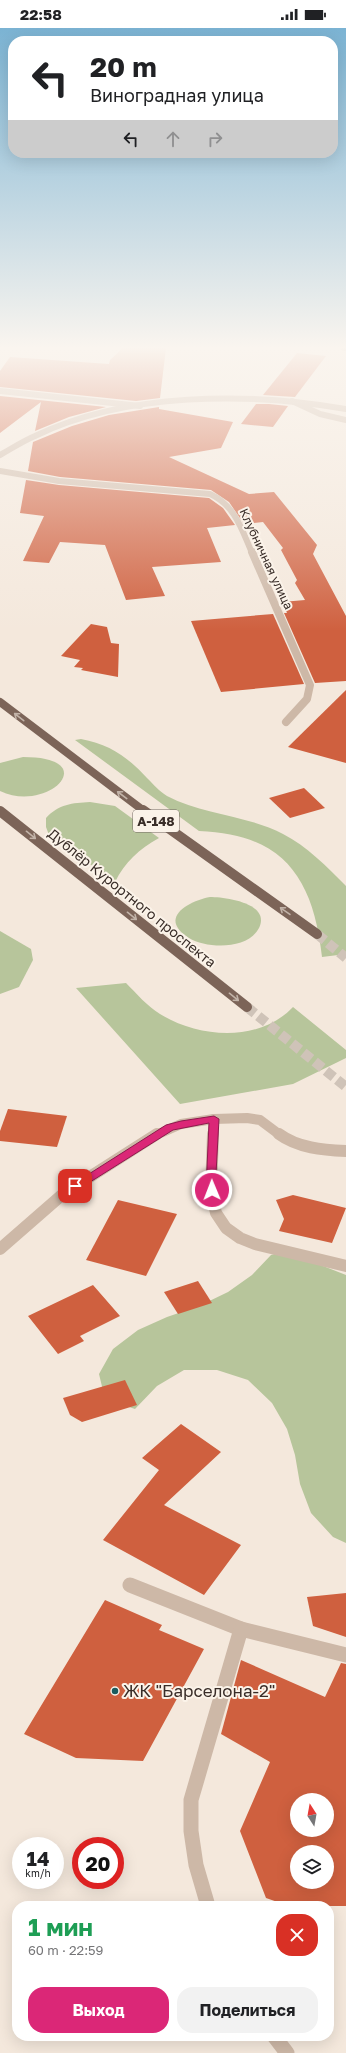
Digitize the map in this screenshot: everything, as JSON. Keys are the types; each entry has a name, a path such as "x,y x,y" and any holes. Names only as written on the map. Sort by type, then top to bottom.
{"main road":[{"name":"А-148","path":"0,702 177,836 317,934"},
{"name":"Дублёр Курортного проспекта","path":"0,811 247,1007"}],"street":[{"path":"0,455 25,442"},
{"name":"Клубничная улица","path":"0,471 59,481 210,494 220,497 226,502 237,518 310,685 307,699 286,722"},
{"path":"0,1249 63,1194 157,1134 181,1124 214,1119 247,1118 260,1120 283,1137 303,1146 324,1150 346,1151"},
{"path":"214,1119 212,1190 216,1213 226,1228 240,1238 256,1244 346,1266"},
{"path":"130,1585 241,1629 346,1655"},
{"path":"207,1901 196,1865 192,1831 191,1800 241,1629"},
{"path":"278,2041 287,2053"}],"green space":[{"path":"81,739 100,744 117,752 140,770 161,792 167,796 195,807 269,828 292,839 308,851 324,864 346,886 346,954 322,957 318,929 311,904 301,883 289,865 272,851 252,841 228,834 199,831 75,740"},
{"path":"23,757 47,759 60,766 64,774 60,783 50,790 35,795 18,796 0,791 0,763"},
{"path":"90,802 115,806 159,838 145,847 128,862 115,882 49,835 46,827 46,818 61,807"},
{"path":"210,897 235,900 253,907 259,913 261,919 259,928 254,935 237,944 216,945 197,942 180,931 176,924 176,917 180,912 193,902"},
{"path":"0,931 31,949 33,960 19,987 0,994"},
{"path":"126,983 146,1004 160,1014 192,1028 210,1032 228,1033 263,1027 279,1019 293,1007 346,1050 346,1058 293,1084 180,1104 76,988"},
{"path":"285,1251 346,1275 346,1543 333,1537 311,1513 300,1484 295,1455 287,1429 272,1403 248,1380 217,1370 184,1370 157,1386 135,1409 105,1399 99,1374 113,1349 138,1330 167,1317 199,1306 228,1292 252,1275 271,1255"}],"building":[{"path":"33,442 224,442 221,448 169,457 249,494 274,492 317,545 313,554 346,616 346,681 315,683 284,613 287,613 282,602 305,600 295,583 297,580 281,550 283,548 263,522 244,524 229,502 211,490 60,477 28,471"},
{"path":"26,480 59,485 209,498 223,508 235,525 207,528 221,562 152,567 165,596 126,600 105,545 60,542 49,563 23,561 44,516 20,513"},
{"path":"273,614 304,684 221,692 191,621"},
{"path":"91,624 107,627 111,643 119,644 118,677 81,670 83,668 74,667 80,660 61,656"},
{"path":"346,690 346,763 288,747"},
{"path":"304,788 325,808 290,818 269,798"},
{"path":"8,1109 67,1116 57,1147 0,1141 0,1131"},
{"path":"293,1195 346,1208 332,1243 279,1231 284,1219 276,1200"},
{"path":"118,1200 177,1214 146,1276 86,1260"},
{"path":"198,1281 212,1303 178,1314 164,1292"},
{"path":"93,1285 120,1316 80,1336 84,1341 58,1354 28,1316"},
{"path":"125,1380 137,1405 82,1422 70,1415 63,1398"},
{"path":"181,1424 221,1452 164,1505 241,1545 204,1595 103,1540 159,1470 142,1458"},
{"path":"346,1593 346,1637 313,1626 307,1597"},
{"name":"ЖК \"Барселона-2\"","path":"105,1600 162,1625 159,1630 204,1649 143,1761 76,1758 24,1734"},
{"path":"241,1660 325,1697 341,1663 346,1664 346,1906 334,1906 334,1901 275,1901 266,1898 240,1831 270,1762 221,1734"}],"tunnel":[{"path":"317,934 346,958"},
{"path":"247,1007 346,1087"}],"place":[{"name":"ЖК \"Барселона-2\"","path":"115,1691"}],"route":[{"path":"75,1186 157,1134 181,1124 214,1119 211,1165 212,1190"}]}
